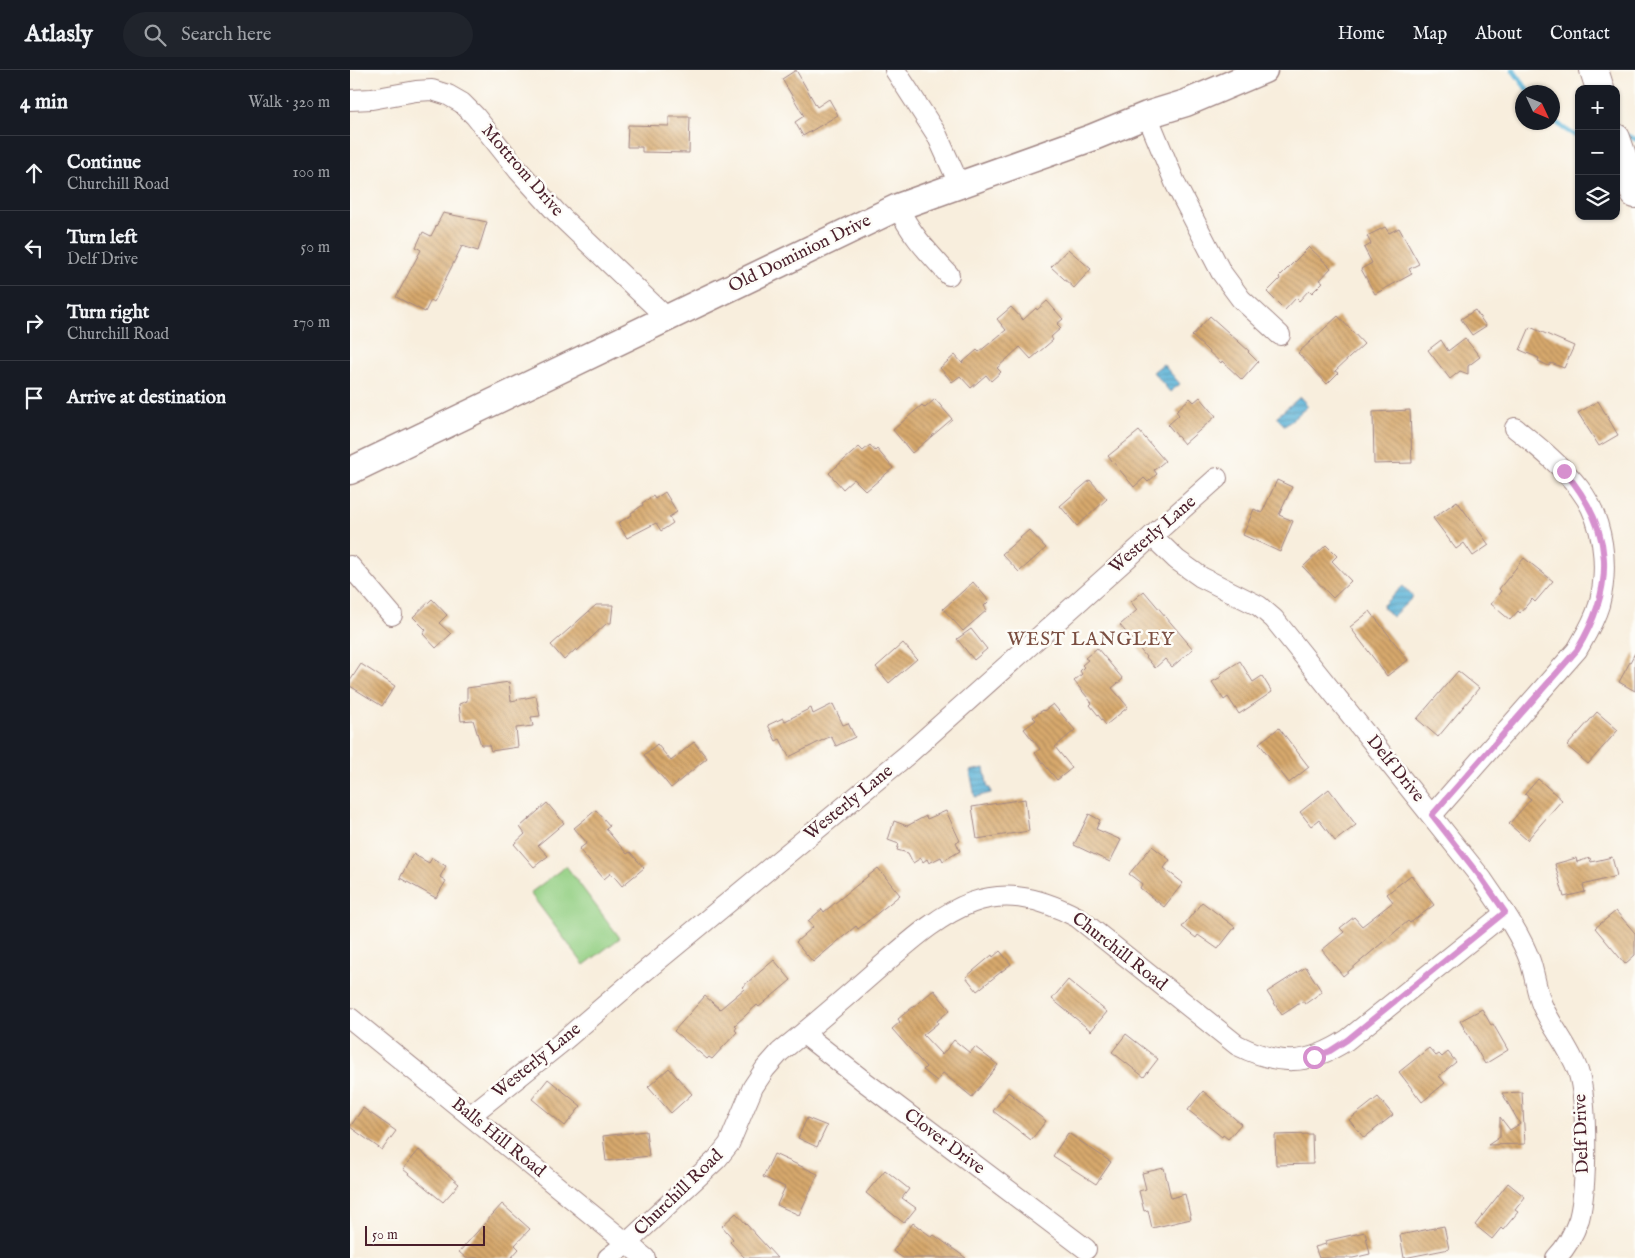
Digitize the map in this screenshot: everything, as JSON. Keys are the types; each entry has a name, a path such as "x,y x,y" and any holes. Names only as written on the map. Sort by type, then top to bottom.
{"highway":[{"path":"1594,70 1599,85"},
{"path":"1620,150 1631,183"}],"main road":[{"name":"Old Dominion Drive","path":"350,471 898,206 960,186 1148,115 1186,103 1264,70"}],"street":[{"path":"895,70 937,135 960,186"},
{"name":"Mottrom Drive","path":"350,100 432,90 462,102 518,170 556,212 667,318"},
{"path":"1148,115 1176,184 1221,272 1241,299 1280,335"},
{"path":"898,206 915,237 949,275"},
{"path":"1432,815 1577,650 1589,630 1598,606 1603,582 1604,557 1600,534 1593,513 1580,490 1564,471 1515,428"},
{"name":"Westerly Lane","path":"471,1115 561,1043 639,976 907,755 1218,478"},
{"name":"Delf Drive","path":"1152,536 1177,560 1201,577 1259,606 1274,619 1432,815 1505,912 1530,960 1536,989 1542,1006 1571,1053 1579,1074 1583,1106 1584,1188 1579,1218 1572,1236 1556,1258"},
{"path":"350,566 392,615"},
{"name":"Churchill Road","path":"608,1258 627,1243 717,1159 729,1144 753,1087 765,1068 780,1052 804,1034 942,916 963,906 986,899 1010,897 1033,899 1055,905 1077,917 1237,1045 1257,1055 1274,1059 1294,1060 1330,1051 1347,1040 1505,912"},
{"name":"Balls Hill Road","path":"353,1026 471,1115 645,1258"},
{"name":"Clover Drive","path":"804,1034 1086,1249"}],"green space":[{"path":"566,866 620,938 584,965 530,893"}],"water":[{"path":"1163,364 1180,384 1170,392 1153,372"},
{"path":"1300,397 1308,406 1285,426 1276,417"},
{"path":"1403,586 1413,597 1392,617 1382,606"},
{"path":"984,768 988,788 990,788 991,793 975,797 970,771"}],"building":[{"path":"796,70 817,107 829,99 838,115 803,136 795,122 804,116 782,79"},
{"path":"669,117 690,117 689,153 642,152 642,147 627,147 628,125 669,126"},
{"path":"443,213 487,222 478,251 462,246 434,302 431,300 425,312 396,297 421,250 416,247 423,232 431,236"},
{"path":"1385,227 1389,233 1399,228 1419,264 1409,269 1412,274 1375,294 1361,269 1372,263 1364,248 1371,244 1367,236"},
{"path":"1309,247 1331,268 1320,280 1323,282 1312,293 1309,290 1299,301 1296,298 1285,310 1267,292"},
{"path":"1068,249 1091,269 1074,288 1051,267"},
{"path":"1047,301 1063,319 1057,324 1061,328 1051,337 1053,340 1031,359 1020,347 997,368 1001,372 991,381 986,375 971,388 960,376 952,382 940,368 955,355 962,363 1006,330 997,319 1011,307 1023,320"},
{"path":"1475,310 1486,326 1472,335 1461,319"},
{"path":"1210,316 1249,351 1258,362 1242,380 1192,336"},
{"path":"1338,316 1364,344 1335,371 1338,373 1327,384 1298,353"},
{"path":"1530,327 1574,346 1564,368 1551,363 1549,366 1538,361 1539,358 1520,350"},
{"path":"1465,338 1480,357 1468,366 1468,374 1460,371 1450,379 1428,350 1441,340 1448,351"},
{"path":"1200,397 1216,416 1184,444 1168,425 1179,415 1176,411 1190,398 1194,402"},
{"path":"935,399 952,419 912,453 893,430 922,405 925,408"},
{"path":"1598,401 1618,435 1599,446 1578,413"},
{"path":"1410,410 1412,463 1374,464 1373,412"},
{"path":"1139,431 1165,461 1154,470 1157,474 1148,482 1144,478 1134,487 1108,456"},
{"path":"870,445 875,451 877,449 893,468 866,491 854,479 843,489 829,473 859,447 863,451"},
{"path":"1090,480 1107,499 1077,526 1060,506"},
{"path":"1277,480 1292,487 1279,515 1293,521 1280,552 1243,535 1254,509 1262,513"},
{"path":"665,492 677,512 669,517 673,523 661,531 656,523 627,538 618,523 632,515 631,513 643,505 642,503 653,496 655,499"},
{"path":"1457,501 1489,545 1473,556 1464,543 1456,549 1433,518"},
{"path":"1029,530 1046,548 1019,572 1002,554"},
{"path":"1326,545 1337,556 1332,561 1351,581 1333,598 1303,567"},
{"path":"1524,558 1553,581 1535,602 1532,599 1520,613 1518,611 1510,620 1491,604 1501,591 1499,589"},
{"path":"973,582 989,601 984,606 987,610 963,631 943,609"},
{"path":"1144,591 1193,649 1172,667 1165,659 1155,668 1120,625 1137,610 1131,602"},
{"path":"432,599 447,615 439,623 451,634 436,648 423,634 426,630 413,617"},
{"path":"596,605 613,605 611,623 607,623 577,651 576,649 564,660 551,645"},
{"path":"1370,611 1408,660 1387,676 1350,627"},
{"path":"971,629 987,649 974,660 957,639"},
{"path":"903,643 917,659 889,683 876,667"},
{"path":"1097,648 1123,679 1112,688 1128,707 1106,725 1090,705 1092,703 1074,681 1082,674 1080,671 1084,667 1082,665 1088,660 1085,658"},
{"path":"1635,653 1635,691 1619,682"},
{"path":"1240,661 1253,682 1262,676 1272,692 1239,714 1228,697 1224,700 1212,682 1221,677 1220,674"},
{"path":"361,664 395,686 382,706 350,686 350,681"},
{"path":"1458,671 1479,688 1438,737 1417,719"},
{"path":"509,682 511,701 536,696 540,716 531,717 533,726 516,728 518,747 491,751 489,745 481,745 473,720 461,721 459,704 467,701 467,688"},
{"path":"833,704 843,725 848,723 855,737 836,746 831,736 789,757 780,739 776,741 768,725 783,718 785,721 811,708 813,714"},
{"path":"1053,704 1075,730 1055,747 1072,768 1057,780 1035,753 1040,749 1024,729 1036,720 1033,717"},
{"path":"1597,712 1618,730 1588,764 1567,746"},
{"path":"1279,728 1309,767 1289,783 1259,743"},
{"path":"694,742 707,758 671,788 644,755 657,744 671,761"},
{"path":"1538,779 1562,800 1527,840 1509,824 1531,799 1525,794"},
{"path":"1329,789 1356,825 1335,841 1319,820 1311,826 1300,812"},
{"path":"1025,799 1029,831 977,839 972,807"},
{"path":"547,803 564,823 538,845 548,856 534,867 514,844 525,834 520,827"},
{"path":"596,810 610,826 606,829 627,854 630,852 644,868 622,886 611,873 604,879 579,849 587,843 574,828"},
{"path":"946,811 960,841 956,842 960,851 943,861 941,857 929,863 927,859 923,862 921,858 913,863 908,853 897,850 899,844 888,840 894,821 907,826 926,816 927,819"},
{"path":"1089,814 1100,820 1096,829 1121,840 1110,862 1074,845"},
{"path":"1152,846 1170,860 1164,868 1183,883 1164,907 1140,888 1142,884 1129,874"},
{"path":"413,854 429,863 432,858 446,866 440,877 446,881 436,898 400,878"},
{"path":"1612,857 1617,876 1583,885 1585,892 1564,897 1555,864 1576,858 1577,862 1590,858 1591,862"},
{"path":"878,868 900,895 858,929 856,926 813,962 796,942 813,927 808,921 822,909 824,912"},
{"path":"1411,875 1434,905 1410,923 1408,921 1343,976 1322,950 1344,932 1340,928 1354,917 1362,926 1393,902 1387,894"},
{"path":"1202,902 1235,927 1218,949 1198,935 1196,938 1182,927"},
{"path":"1616,911 1635,933 1635,955 1625,964 1595,928"},
{"path":"1000,951 1011,964 977,991 966,977 992,955 993,957"},
{"path":"774,960 791,980 759,1007 757,1005 735,1025 737,1032 712,1059 709,1057 707,1059 674,1031 705,996 720,1009 744,989 742,987"},
{"path":"1306,967 1322,992 1305,1004 1303,1001 1282,1015 1267,992"},
{"path":"1068,980 1107,1012 1091,1031 1052,999"},
{"path":"934,990 950,1010 923,1035 942,1055 954,1040 970,1053 975,1047 998,1065 972,1097 943,1073 937,1081 923,1070 926,1067 892,1029 900,1022 898,1019"},
{"path":"1482,1009 1508,1050 1485,1064 1460,1021"},
{"path":"1126,1034 1158,1059 1144,1077 1112,1052"},
{"path":"1429,1048 1436,1056 1439,1054 1442,1057 1448,1052 1456,1062 1439,1076 1445,1083 1422,1102 1399,1072"},
{"path":"669,1068 692,1094 671,1113 648,1087"},
{"path":"548,1079 581,1106 565,1126 532,1099"},
{"path":"1203,1091 1241,1124 1228,1139 1223,1135 1222,1137 1188,1110"},
{"path":"1008,1092 1046,1121 1031,1140 993,1111"},
{"path":"1522,1092 1525,1144 1488,1145 1500,1137 1500,1117 1510,1130 1520,1124 1502,1093"},
{"path":"1378,1097 1393,1115 1364,1138 1349,1120"},
{"path":"363,1108 396,1131 382,1150 350,1127"},
{"path":"807,1118 827,1126 817,1147 798,1138"},
{"path":"646,1131 649,1156 606,1161 603,1136"},
{"path":"1068,1133 1111,1162 1096,1184 1053,1156"},
{"path":"1312,1134 1313,1164 1276,1165 1275,1135"},
{"path":"419,1150 459,1184 443,1202 403,1169"},
{"path":"774,1154 818,1174 799,1215 777,1205 785,1187 763,1177"},
{"path":"1164,1168 1171,1198 1185,1194 1191,1219 1152,1228 1148,1210 1144,1211 1139,1191 1146,1189 1142,1173"},
{"path":"885,1170 909,1189 902,1198 916,1208 904,1223 866,1193"},
{"path":"1508,1183 1525,1197 1515,1210 1518,1212 1503,1230 1501,1228 1492,1239 1475,1225"},
{"path":"502,1204 530,1229 515,1245 519,1249 511,1258 466,1258 459,1252"},
{"path":"736,1213 777,1258 745,1258 730,1242 733,1239 722,1226"},
{"path":"913,1223 932,1237 934,1235 966,1258 903,1258 893,1251"},
{"path":"1444,1226 1449,1249 1404,1258 1400,1235"},
{"path":"1365,1232 1370,1254 1353,1258 1319,1258 1315,1247 1326,1244 1325,1241"}],"waterway":[{"path":"1513,70 1524,85"},
{"path":"1560,125 1575,136"},
{"path":"1625,135 1635,139"}],"district":[{"name":"WEST LANGLEY","path":"1091,640"}],"route":[{"path":"1314,1057 1330,1051 1347,1040 1505,912 1432,815 1486,756 1577,650 1589,630 1598,606 1603,582 1604,557 1600,534 1593,513 1580,490 1564,471"}]}
